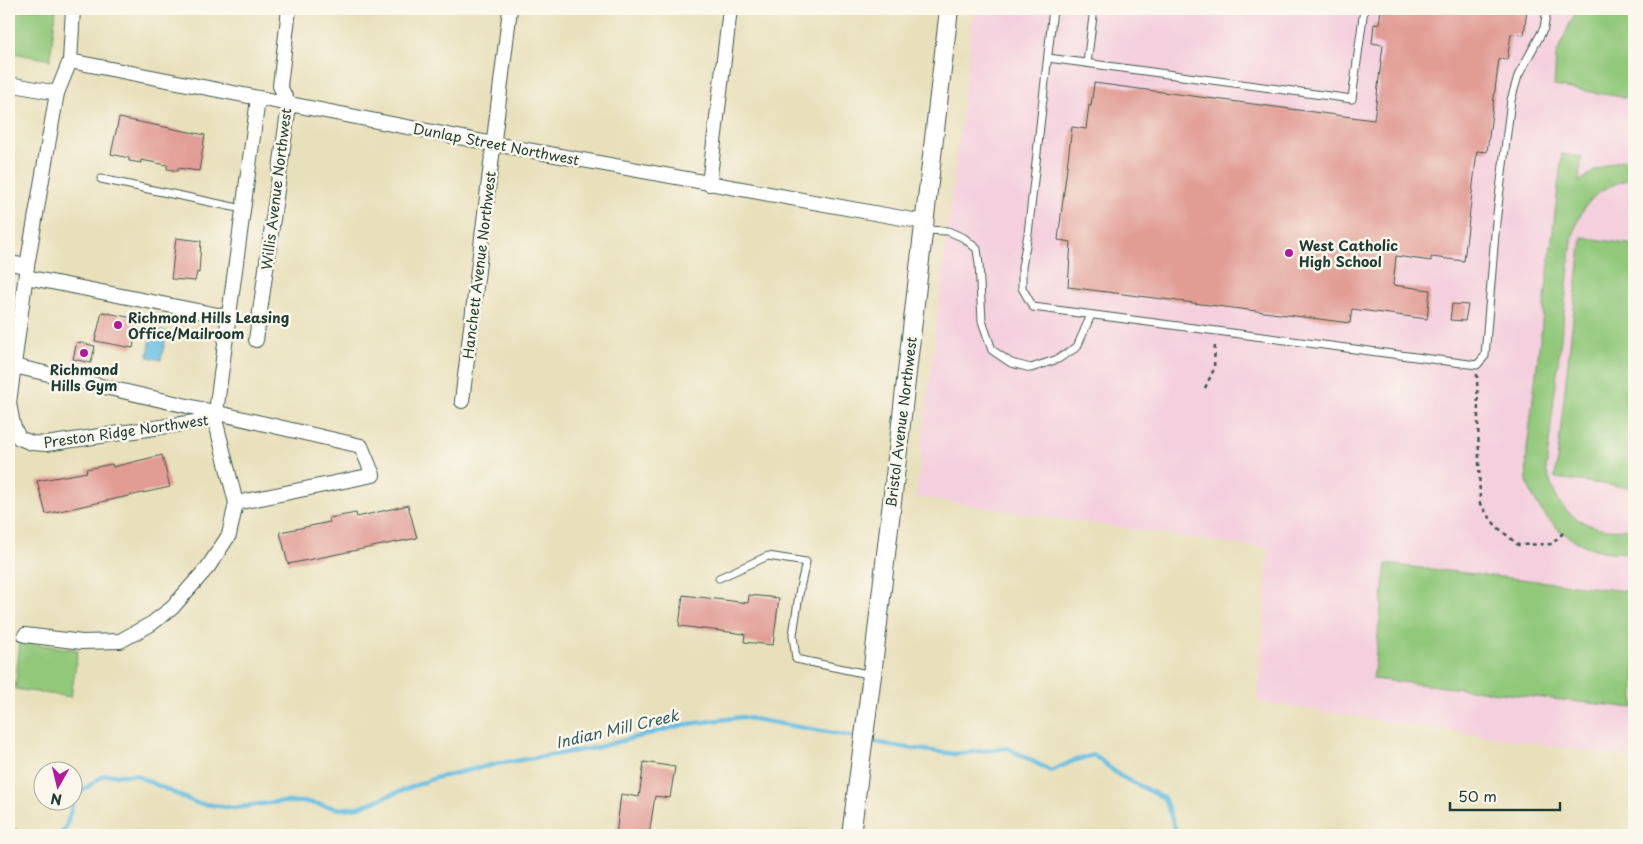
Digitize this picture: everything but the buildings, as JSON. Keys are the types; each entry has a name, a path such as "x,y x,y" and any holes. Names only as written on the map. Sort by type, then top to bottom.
{"street":[{"path":"9,403 27,272 57,93 70,61 73,9"},
{"name":"Willis Avenue Northwest","path":"256,340 289,105 280,86 289,9"},
{"name":"Hanchett Avenue Northwest","path":"462,401 510,9"},
{"path":"709,184 730,9"},
{"name":"Bristol Avenue Northwest","path":"852,835 950,9"},
{"name":"Dunlap Street Northwest","path":"70,61 289,105 924,226"},
{"path":"9,84 57,93"},
{"path":"215,416 258,99"},
{"path":"9,263 27,272 228,317"},
{"path":"14,366 215,416 361,446 373,475 236,503 229,535 208,567 172,608 151,624 120,641 82,642 25,635"},
{"name":"Preston Ridge Northwest","path":"9,403 12,425 19,438 32,443 46,444 215,416 236,503"}],"lane":[{"path":"1053,9 1022,267 1022,288 1033,307 1477,365 1485,356 1496,222 1512,93 1518,76 1544,28 1547,9"},
{"path":"1087,63 1094,9"},
{"path":"1048,58 1352,99 1364,9"},
{"path":"101,179 243,209"},
{"path":"924,226 948,231 964,238 977,249 980,264 982,321 992,350 1011,363 1031,368 1058,359 1077,347 1091,315"},
{"path":"719,578 768,556 806,562 793,635 796,659 872,675"}],"path":[{"path":"1205,388 1214,368 1215,332"},
{"path":"1477,365 1480,504 1496,526 1518,545 1552,544 1563,533"},
{"path":"9,828 36,835"}],"shaded area":[{"name":"West Catholic High School","path":"974,9 1634,9 1634,758 1258,702 1269,548 1223,543 916,497"}],"green space":[{"path":"9,9 56,9 50,60 9,52"},
{"path":"1578,9 1634,9 1634,99 1554,86 1556,56"},
{"path":"1562,154 1582,157 1579,182 1592,172 1605,166 1634,157 1634,178 1610,186 1600,192 1585,207 1575,228 1546,470 1560,503 1567,511 1584,523 1604,529 1634,527 1634,551 1600,550 1584,545 1569,537 1544,514 1534,500 1527,480 1527,449"},
{"path":"1582,237 1634,245 1634,488 1555,478"},
{"path":"1386,564 1634,592 1634,708 1373,679"},
{"path":"20,642 78,650 71,697 15,689"}],"water":[{"path":"152,329 167,332 161,360 148,357"}],"waterway":[{"name":"Indian Mill Creek","path":"59,835 66,827 75,796 104,775 135,775 196,803 234,808 276,802 307,802 341,809 359,807 435,778 496,764 595,748 682,725 742,717 861,738"},
{"name":"Indian Mill Creek","path":"868,740 893,746 955,754 1008,748 1051,771 1073,761 1094,755 1120,776 1164,798 1175,827 1175,835"}],"place":[{"name":"West Catholic High School","path":"1289,253"},
{"name":"Richmond Hills Leasing Office/Mailroom","path":"118,325"},
{"name":"Richmond Hills Gym","path":"84,353"}]}
